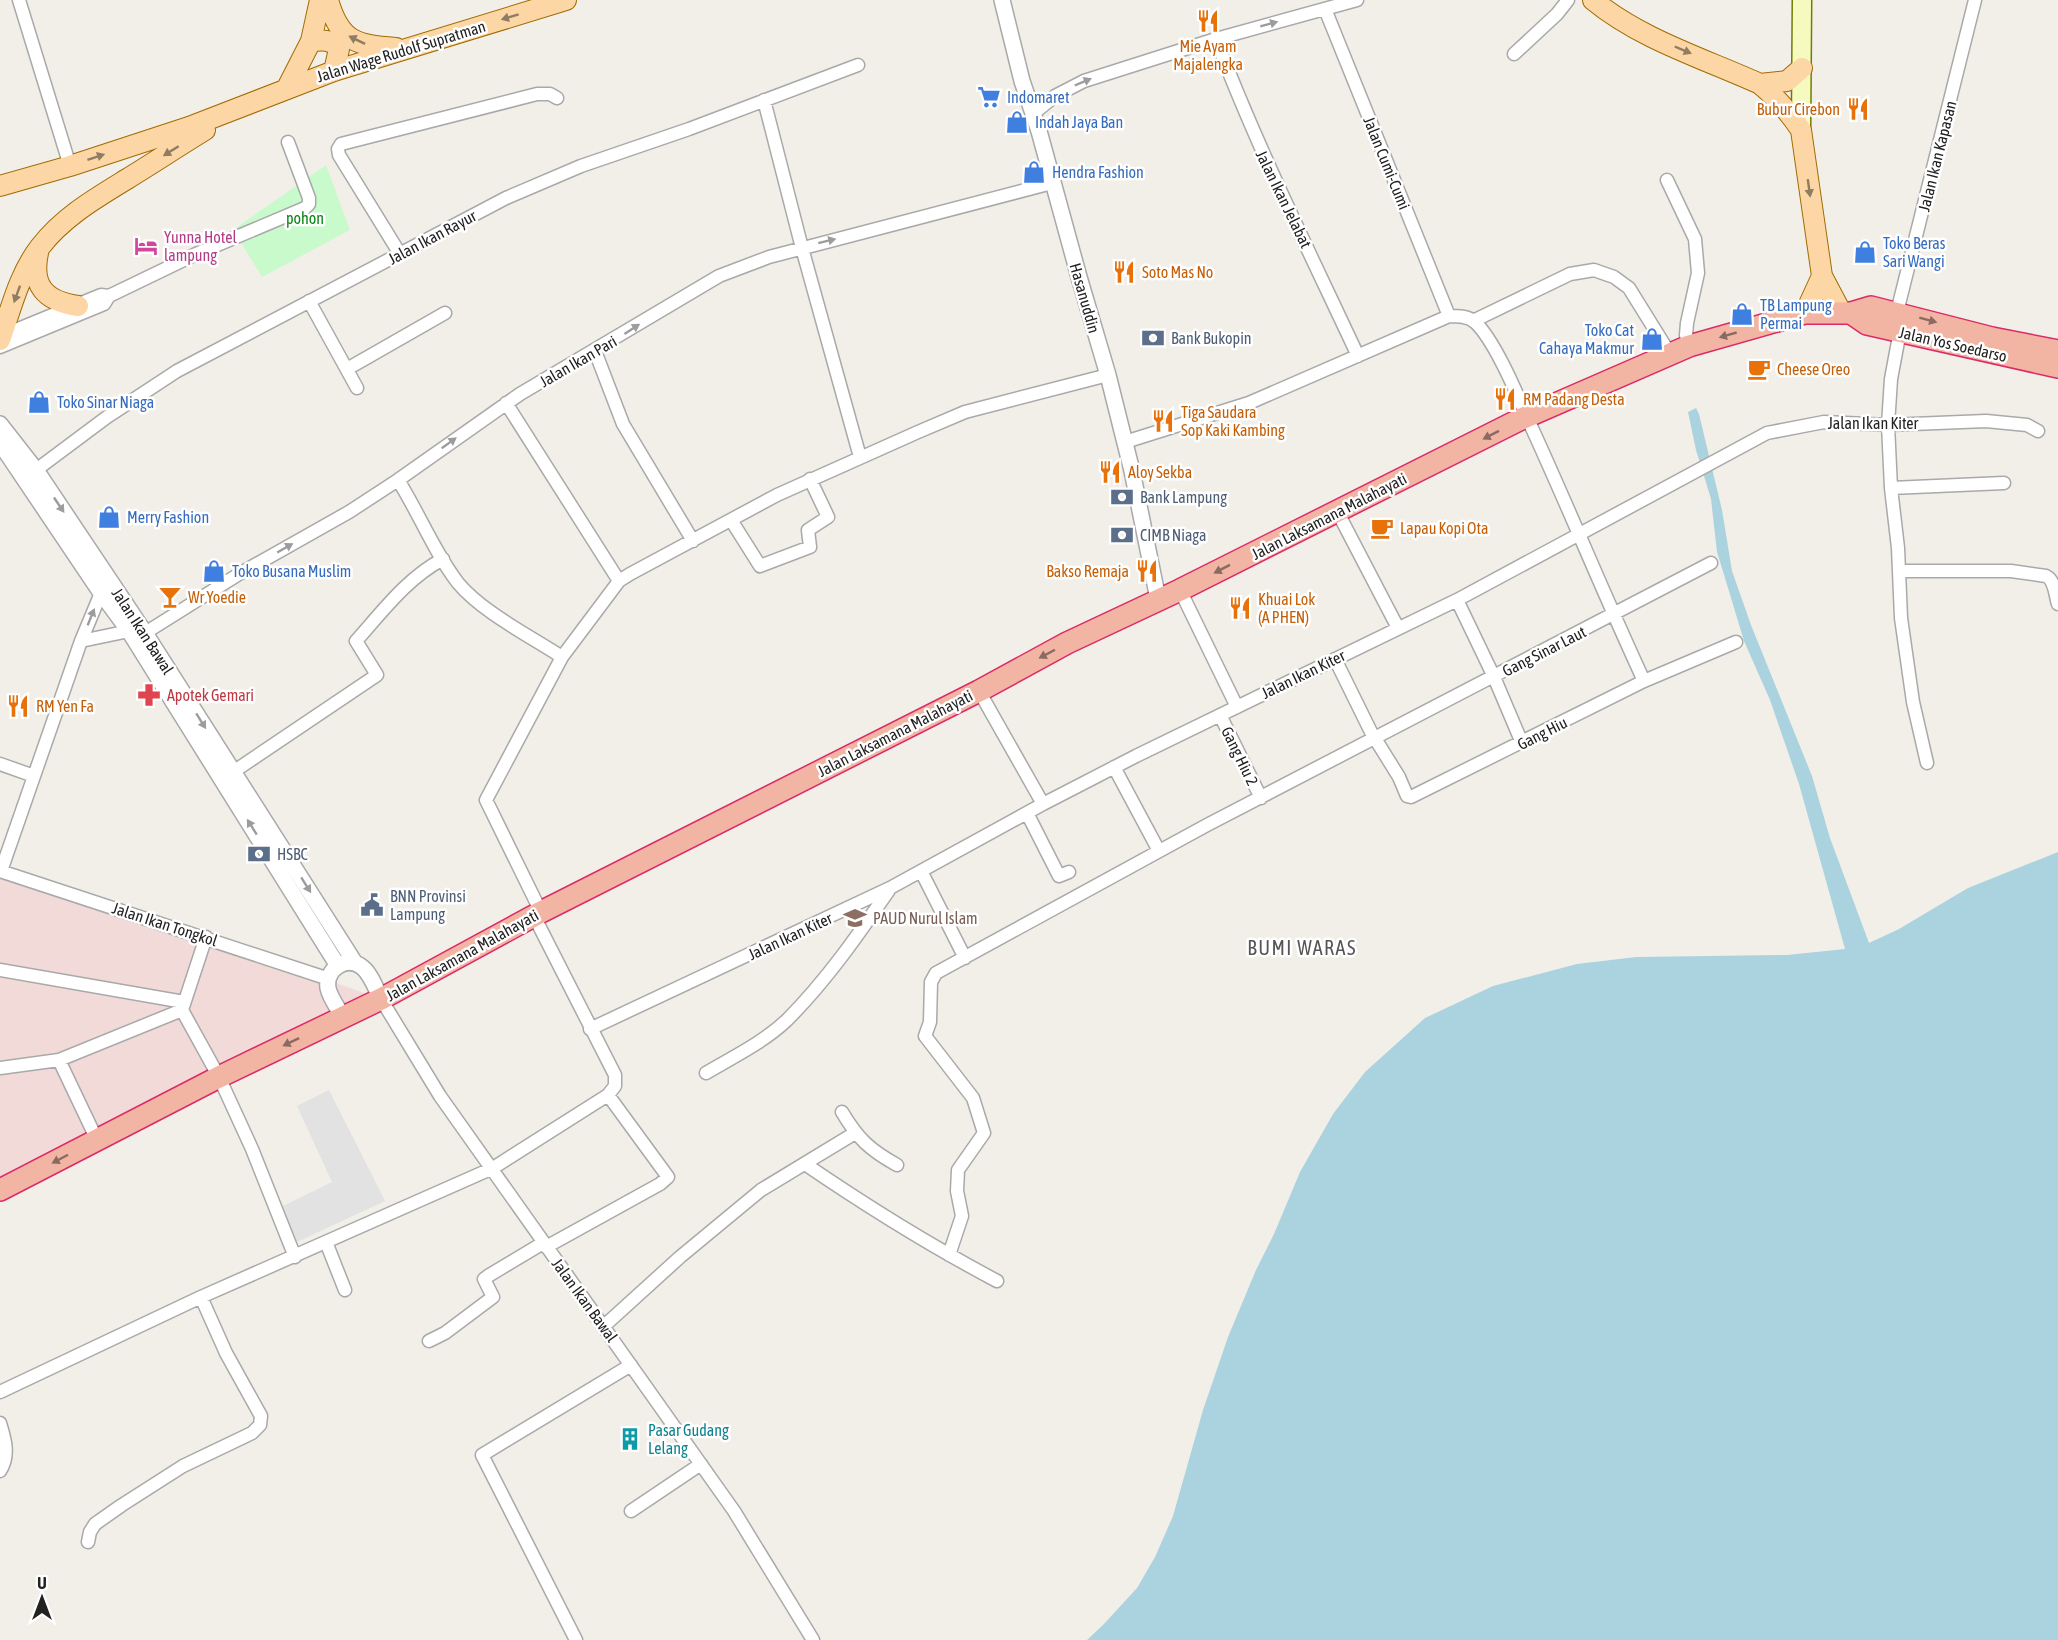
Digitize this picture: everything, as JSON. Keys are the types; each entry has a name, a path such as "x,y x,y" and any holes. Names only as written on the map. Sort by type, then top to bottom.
{"highway":[{"name":"Jalan Yos Soedarso","path":"1805,313 1846,312 1871,307 1899,322 2058,367"},
{"name":"Jalan Laksamana Malahayati","path":"0,1190 219,1077 381,999 537,914 979,691 1067,643 1180,590 1527,417 1680,350 1805,313"},
{"name":"Jalan Yos Soedarso","path":"1899,322 2058,351"}],"main road":[{"path":"287,88 311,41 320,0"},
{"path":"328,0 333,17 340,29 351,39 362,45 408,49"},
{"name":"Jalan Wage Rudolf Supratman","path":"0,186 189,127 334,71 567,0"},
{"path":"1593,0 1622,21 1760,84 1783,104 1801,130"},
{"path":"1802,0 1801,130 1822,276 1846,312"},
{"path":"311,41 325,40 335,43 339,49 334,71"},
{"path":"1760,84 1787,81 1802,68"},
{"name":"Jalan Wage Rudolf Supratman","path":"0,341 23,277 40,247 60,224 99,196 238,109"},
{"path":"40,247 36,275 43,290 53,299 78,306"},
{"path":"1805,313 1822,276"}],"street":[{"path":"19,0 70,166"},
{"name":"Hasanuddin","path":"1002,0 1022,81 1034,113 1108,375 1125,442 1158,599"},
{"path":"1514,54 1557,14 1568,0"},
{"name":"Jalan Ikan Kapasan","path":"1927,763 1913,702 1902,628 1888,425 1891,379 1899,322 1975,0"},
{"path":"1034,113 1055,96 1084,81 1216,39 1349,1"},
{"name":"Jalan Cumi-Cumi","path":"1325,9 1449,316"},
{"name":"Jalan Ikan Jelabat","path":"1216,39 1263,156 1287,202 1358,356"},
{"name":"Jalan Ikan Rayur","path":"36,470 107,417 177,371 506,198 570,170 689,129 858,65"},
{"path":"400,254 339,154 338,149 341,144 537,94 550,94 557,98"},
{"path":"764,100 860,457"},
{"path":"0,341 101,295 108,296 196,254 305,208 309,204 309,198 288,142"},
{"path":"1473,321 1570,274 1594,270 1614,277 1629,288 1680,350 1686,335 1698,273 1695,239 1667,180"},
{"name":"Jalan Ikan Pari","path":"137,632 349,512 506,403 719,276 769,256 1052,183"},
{"path":"0,341 104,304 108,296"},
{"path":"309,301 357,388"},
{"path":"347,369 445,314"},
{"path":"1125,442 1249,403 1449,316 1462,316 1473,321 1483,332 1501,363 1527,417 1644,681"},
{"path":"596,351 622,424 693,542"},
{"path":"0,1392 201,1298 493,1168 608,1095 615,1086 615,1076 590,1029 486,801 562,657 619,582 732,519 810,479 965,412 1108,375"},
{"path":"506,403 619,582"},
{"name":"Jalan Ikan Kiter","path":"590,1029 890,888 1114,767 1457,600 1767,434 1824,422 1888,425 1986,420 2027,425 2038,431"},
{"name":"Jalan Ikan Bawal","path":"0,424 36,470 137,632 338,966"},
{"name":"Jalan Ikan Bawal","path":"0,443 101,593 137,632 233,772 355,963 369,975 440,1096 734,1511 813,1640"},
{"path":"732,519 759,566 810,547 808,530 828,517 810,479"},
{"path":"398,480 459,584 481,605 562,657"},
{"path":"1891,488 2004,483"},
{"path":"1337,511 1398,628"},
{"path":"233,772 377,675 356,641 410,583 443,559"},
{"name":"Gang Sinar Laut","path":"949,1255 962,1216 957,1191 958,1170 984,1133 973,1098 925,1036 930,1022 931,982 936,973 1159,851 1711,563"},
{"path":"1899,571 2012,571 2043,575 2050,578 2058,604"},
{"path":"1180,590 1237,707"},
{"path":"1,871 81,641 101,593"},
{"path":"1457,600 1494,677 1522,743"},
{"path":"81,641 137,632"},
{"name":"Gang Hiu","path":"1377,738 1407,796 1411,797 1644,681 1736,642"},
{"path":"1335,659 1371,732 1377,738"},
{"path":"979,691 1043,804"},
{"name":"Gang Hiu 2","path":"1220,715 1261,798"},
{"path":"0,764 34,776"},
{"path":"1114,767 1159,851"},
{"path":"1028,813 1059,876 1069,872"},
{"name":"Jalan Ikan Tongkol","path":"1,871 329,979"},
{"path":"921,872 965,958"},
{"path":"706,1073 766,1038 786,1020 834,966 890,888"},
{"path":"206,937 183,1006 252,1149 295,1257"},
{"path":"343,1017 328,988 329,979 332,971 338,966 343,963 355,963"},
{"path":"0,970 183,1006"},
{"path":"0,1068 59,1060 183,1006"},
{"path":"59,1060 97,1140"},
{"path":"429,1341 446,1333 494,1297 484,1279 488,1276 668,1178 608,1095"},
{"path":"843,1112 855,1133 875,1153 897,1165"},
{"path":"604,1326 727,1216 761,1190 855,1133"},
{"path":"805,1164 866,1206 997,1281"},
{"path":"326,1242 345,1290"},
{"path":"88,1542 95,1524 122,1505 183,1466 252,1433 260,1425 261,1416 226,1353 201,1298"},
{"path":"576,1640 482,1455 631,1365"},
{"path":"0,1423 7,1455 0,1471"},
{"path":"631,1511 701,1464"}],"shaded area":[{"path":"0,871 206,937 381,999 0,1190"},
{"path":"329,1090 385,1201 297,1242 281,1207 332,1182 297,1106"}],"green space":[{"name":"pohon","path":"326,165 350,230 262,277 233,230"}],"water":[{"path":"1696,408 1722,510 1732,571 1751,625 1812,776 1830,838 1869,943 1899,929 1968,888 2058,852 2058,1640 1087,1640 1137,1588 1155,1557 1173,1516 1203,1410 1228,1337 1256,1270 1300,1172 1333,1114 1365,1072 1425,1018 1493,986 1577,964 1636,957 1787,955 1845,949 1799,784 1770,700 1744,641 1717,552 1711,499 1696,450 1688,412"}],"place":[{"name":"Mie Ayam Majalengka","path":"1208,21"},
{"name":"Indomaret","path":"989,97"},
{"name":"Bubur Cirebon","path":"1858,109"},
{"name":"Indah Jaya Ban","path":"1017,122"},
{"name":"Hendra Fashion","path":"1034,172"},
{"name":"Yunna Hotel lampung","path":"146,246"},
{"name":"Toko Beras Sari Wangi","path":"1865,252"},
{"name":"Soto Mas No","path":"1124,272"},
{"name":"TB Lampung Permai","path":"1742,314"},
{"name":"Bank Bukopin","path":"1153,338"},
{"name":"Toko Cat Cahaya Makmur","path":"1652,339"},
{"name":"Cheese Oreo","path":"1759,369"},
{"name":"RM Padang Desta","path":"1505,399"},
{"name":"Toko Sinar Niaga","path":"39,402"},
{"name":"Tiga Saudara Sop Kaki Kambing","path":"1163,421"},
{"name":"Aloy Sekba","path":"1110,472"},
{"name":"Bank Lampung","path":"1122,497"},
{"name":"Merry Fashion","path":"109,517"},
{"name":"Lapau Kopi Ota","path":"1382,528"},
{"name":"CIMB Niaga","path":"1122,535"},
{"name":"Toko Busana Muslim","path":"214,571"},
{"name":"Bakso Remaja","path":"1147,571"},
{"name":"Wr Yoedie","path":"170,597"},
{"name":"Khuai Lok (A PHEN)","path":"1240,608"},
{"name":"Apotek Gemari","path":"149,695"},
{"name":"RM Yen Fa","path":"18,706"},
{"name":"HSBC","path":"259,854"},
{"name":"BNN Provinsi Lampung","path":"372,905"},
{"name":"PAUD Nurul Islam","path":"855,918"},
{"name":"Pasar Gudang Lelang","path":"630,1439"}],"district":[{"name":"BUMI WARAS","path":"1302,948"}]}
